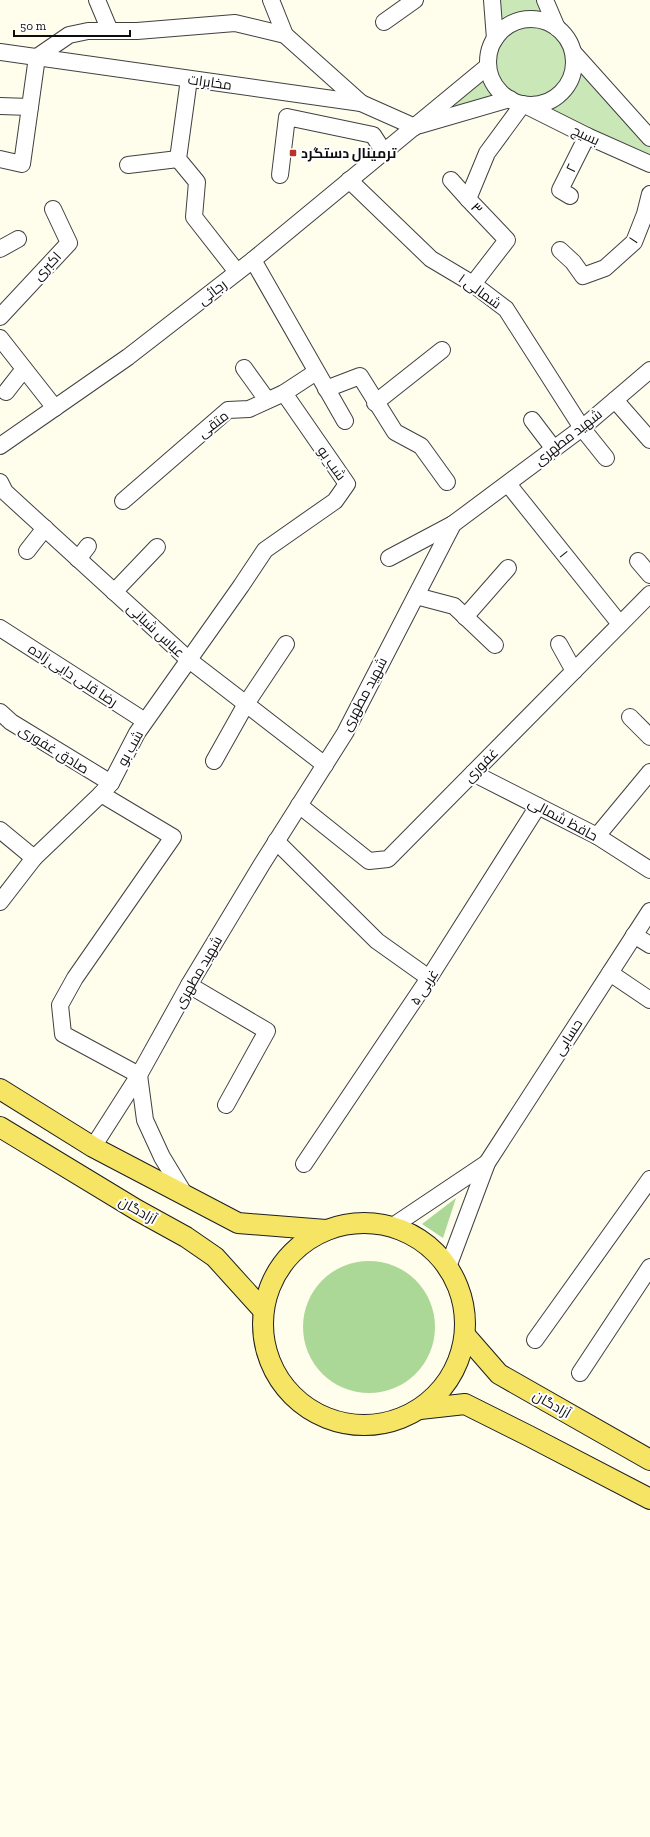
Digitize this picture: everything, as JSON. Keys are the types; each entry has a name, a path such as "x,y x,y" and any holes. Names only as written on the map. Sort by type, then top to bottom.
{"main road":[{"path":"0,1089 93,1147 238,1223 326,1230"},
{"name":"آزادگان","path":"0,1127 137,1210 186,1236 215,1257 263,1310"},
{"path":"359,1222 393,1226 424,1242 448,1267 459,1288 465,1311 465,1335 458,1364 442,1389 420,1409 390,1423 357,1426 324,1419 296,1401 275,1375 264,1344 263,1310 274,1277 296,1248 326,1230 359,1222"},
{"name":"آزادگان","path":"465,1335 499,1374 650,1460"},
{"path":"420,1409 465,1404 650,1499"}],"street":[{"path":"97,0 110,31"},
{"path":"271,0 285,35 361,103"},
{"path":"384,22 415,0"},
{"path":"492,0 495,39"},
{"path":"545,0 557,28"},
{"path":"517,102 499,91 495,85 488,66 489,52 495,39 504,28 517,22 531,19 545,21 557,28 567,39 573,52 650,138"},
{"path":"0,159 22,164 37,57 69,35 88,31 137,31 235,23 285,35"},
{"name":"مخابرات","path":"0,52 361,103 415,127"},
{"path":"415,127 517,102 537,104 551,100 562,92 570,80 574,66 573,52"},
{"name":"رجائی","path":"0,446 128,357 253,260 488,66"},
{"path":"189,79 178,159 197,182 194,216 237,272"},
{"name":"بسیج","path":"517,102 650,164"},
{"name":"۳","path":"473,284 507,240 468,199 487,154 517,102"},
{"path":"0,106 30,107"},
{"path":"280,175 287,117 373,135 384,152"},
{"name":"۲","path":"570,196 560,190 588,136"},
{"path":"128,165 178,159"},
{"name":"۱ شمالی","path":"349,180 431,259 473,284 506,309 582,428 606,458"},
{"path":"451,180 468,199"},
{"name":"۱","path":"560,250 573,262 584,276 604,268 634,242 645,214 650,194"},
{"name":"اکبری","path":"1,314 69,243 53,209"},
{"path":"0,250 18,239"},
{"path":"253,260 345,421"},
{"path":"0,338 55,408"},
{"path":"375,403 442,350"},
{"path":"6,392 24,368"},
{"path":"244,368 267,400"},
{"name":"شهید مطهری","path":"93,1147 139,1075 189,985 276,841 345,733 453,524 582,428 650,370"},
{"name":"متقی","path":"123,501 228,410 249,409 284,393 316,372"},
{"path":"326,389 360,376 375,403 395,432 421,446 447,482"},
{"name":"شب بو","path":"0,902 34,858 106,789 137,733 265,550 335,502 347,484 284,393"},
{"path":"615,400 650,440"},
{"path":"532,420 554,449"},
{"name":"عباس شبانی","path":"0,482 5,492 189,660 325,764"},
{"name":"۱","path":"508,484 620,624"},
{"path":"389,558 453,524"},
{"path":"27,551 45,528"},
{"path":"78,559 88,546"},
{"path":"114,592 157,547"},
{"path":"638,561 650,575"},
{"path":"465,617 508,568"},
{"path":"416,596 454,606 495,645"},
{"name":"غفوری","path":"299,805 369,860 388,859 620,624 648,601"},
{"name":"رضا قلی دایی زاده","path":"0,628 145,721"},
{"path":"214,761 246,704 286,644"},
{"path":"559,644 574,671"},
{"name":"صادق غفوری","path":"0,712 11,722 106,789"},
{"path":"630,717 650,737"},
{"name":"حافظ شمالی","path":"473,773 597,836 650,870"},
{"path":"597,836 648,777"},
{"path":"106,789 173,836 75,978 60,1005 63,1034 139,1075 144,1120 162,1157 185,1195"},
{"name":"۵ غربی","path":"304,1164 429,978 538,806"},
{"path":"0,830 34,858"},
{"path":"276,841 377,941 429,978"},
{"name":"حسابی","path":"448,1267 487,1163 650,911"},
{"path":"634,935 650,945"},
{"path":"610,974 650,1000"},
{"path":"189,985 267,1031 226,1105"},
{"name":"حسابی","path":"393,1226 487,1163"},
{"path":"535,1340 644,1199 650,1179"},
{"path":"580,1373 650,1267"}],"green space":[{"path":"497,0 540,0 548,19 534,16 522,16 499,27"},
{"path":"531,24 552,30 562,40 568,61 562,82 552,92 531,98 510,92 500,82 494,61 500,40 510,30"},
{"path":"579,65 650,145 650,157 540,108 555,101 566,92 573,81"},
{"path":"487,70 493,86 505,99 425,122"},
{"path":"456,1198 443,1238 422,1224"},
{"path":"375,1261 394,1266 406,1272 416,1280 424,1290 430,1302 434,1314 434,1340 430,1352 424,1364 416,1374 406,1382 394,1388 382,1392 363,1393 344,1388 332,1382 322,1374 314,1364 308,1352 304,1340 303,1321 308,1302 314,1290 322,1280 332,1272 344,1266 356,1262"}],"place":[{"name":"ترمینال دستگرد","path":"293,153"}]}
